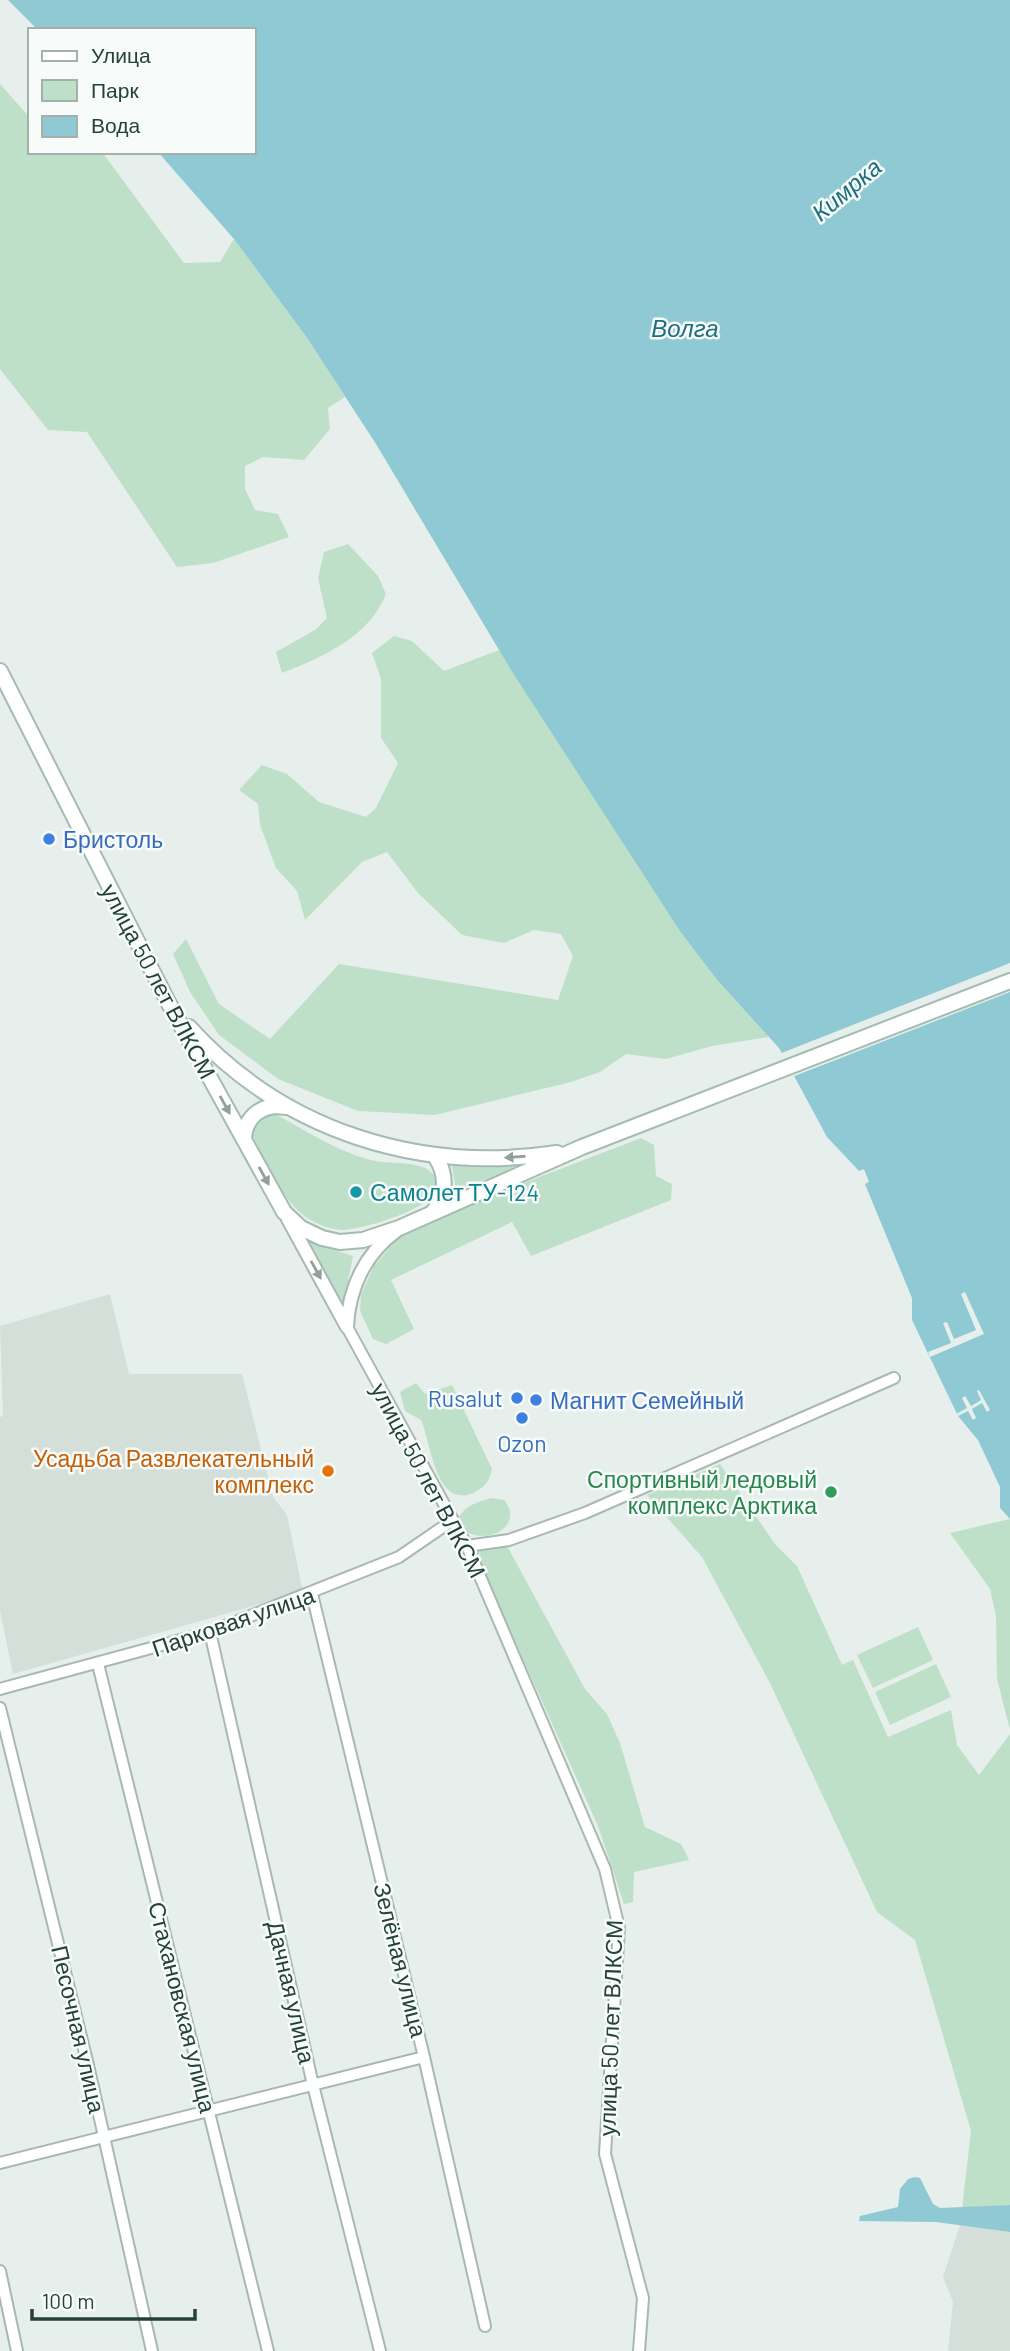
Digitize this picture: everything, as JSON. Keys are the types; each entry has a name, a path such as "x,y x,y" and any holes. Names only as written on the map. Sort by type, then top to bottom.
{"main road":[{"name":"улица 50 лет ВЛКСМ","path":"0,671 168,1002 284,1212"},
{"path":"284,1212 305,1231 335,1241 363,1240 400,1228 582,1147 1010,981"},
{"path":"168,1002 222,1060 285,1107 347,1135 435,1156 509,1158 582,1147"},
{"path":"244,1139 247,1125 257,1113 270,1106 285,1107"},
{"path":"433,1212 440,1201 444,1184 443,1171 435,1156"}],"street":[{"name":"улица 50 лет ВЛКСМ","path":"284,1212 467,1546 606,1869 618,1928 605,2154 643,2298 639,2351"},
{"path":"347,1327 350,1300 359,1275 373,1252 400,1228"},
{"path":"467,1546 509,1540 585,1513 894,1378"},
{"name":"Парковая улица","path":"0,1689 210,1632 312,1594 399,1557 453,1520"},
{"name":"Зелёная улица","path":"312,1594 424,2057 485,2326"},
{"name":"Дачная улица","path":"210,1632 313,2085 380,2351"},
{"name":"Стахановская улица","path":"98,1664 268,2351"},
{"name":"Песочная улица","path":"0,1708 104,2137 152,2351"},
{"path":"0,2163 424,2057"},
{"path":"0,2271 17,2351"}],"shaded area":[{"path":"110,1294 129,1374 242,1374 273,1497 287,1515 303,1592 13,1674 0,1611 0,1417 3,1416 0,1326"},
{"path":"960,2225 1010,2232 1010,2351 948,2351 953,2302 943,2277"}],"green space":[{"path":"0,84 28,116 28,154 103,154 184,263 220,262 234,239 307,338 345,397 328,408 330,429 304,460 263,457 245,466 245,489 255,510 278,514 289,537 213,563 177,567 87,432 48,430 0,369"},
{"path":"348,544 378,576 386,594 368,622 343,644 282,673 276,652 315,630 327,618 318,578 324,552"},
{"path":"394,636 412,641 444,671 499,650 718,981 769,1037 712,1046 666,1059 626,1054 600,1072 571,1082 435,1115 358,1111 278,1079 219,1035 190,992 173,954 186,939 219,1004 270,1039 339,964 558,1000 573,956 561,934 534,930 504,943 462,935 418,893 387,852 362,862 305,920 297,891 276,868 260,825 258,804 239,790 262,765 287,774 319,802 366,817 376,808 398,763 381,738 381,679 372,653"},
{"path":"275,1114 358,1156 412,1164 427,1169 433,1174 437,1185 432,1195 421,1205 386,1220 342,1230 311,1221 287,1198 252,1134 260,1119"},
{"path":"641,1138 654,1145 656,1176 672,1184 671,1200 531,1256 512,1222 391,1280 414,1329 386,1344 373,1339 360,1311 361,1294 374,1266 401,1234 432,1218"},
{"path":"527,1163 456,1191 452,1166"},
{"path":"307,1241 353,1256 343,1305"},
{"path":"416,1383 425,1394 452,1385 492,1469 486,1484 477,1491 460,1495 450,1491 443,1483 421,1420 405,1411 400,1392"},
{"path":"720,1464 775,1544 797,1566 842,1665 853,1660 888,1737 951,1710 957,1745 979,1775 1010,1734 1010,2205 962,2208 971,2131 915,1940 877,1912 770,1683 702,1557 647,1495"},
{"path":"491,1498 504,1500 510,1510 509,1520 497,1533 476,1535 465,1531 457,1523 466,1509"},
{"path":"1010,1519 1010,1730 997,1679 996,1615 990,1589 950,1533"},
{"path":"506,1544 585,1689 607,1714 620,1743 645,1827 681,1844 689,1860 634,1872 633,1902 624,1904 598,1826 474,1550"},
{"path":"918,1627 933,1660 873,1688 857,1655"},
{"path":"936,1664 951,1697 890,1725 875,1692"}],"water":[{"name":"Волга","path":"8,0 1010,0 1010,1519 1000,1508 1000,1487 978,1440 958,1416 912,1320 912,1298 865,1184 869,1182 864,1169 859,1171 827,1137 779,1048 718,981 680,931 511,670 376,444 307,338 234,239 160,154 256,154 256,28 36,28"},
{"path":"920,2178 933,2204 940,2208 1010,2205 1010,2232 936,2222 859,2221 860,2216 898,2207 900,2189 908,2179"}],"pier":[{"path":"1010,963 1010,992 792,1077 779,1054"},
{"path":"965,1292 984,1334 930,1357 928,1352 951,1343 943,1323 947,1322 954,1339 976,1330 961,1294"},
{"path":"979,1390 990,1410 987,1412 982,1403 972,1409 976,1418 973,1420 968,1411 958,1416 956,1414 967,1408 962,1398 965,1396 971,1406 981,1400 977,1391"}],"place":[{"name":"Бристоль","path":"49,839"},
{"name":"Самолет ТУ-124","path":"356,1192"},
{"name":"Rusalut","path":"517,1398"},
{"name":"Магнит Семейный","path":"536,1400"},
{"name":"Ozon","path":"522,1418"},
{"name":"Усадьба Развлекательный комплекс","path":"328,1471"},
{"name":"Спортивный ледовый комплекс Арктика","path":"831,1492"}],"water label":[{"name":"Кимрка","path":"846,189"}]}
